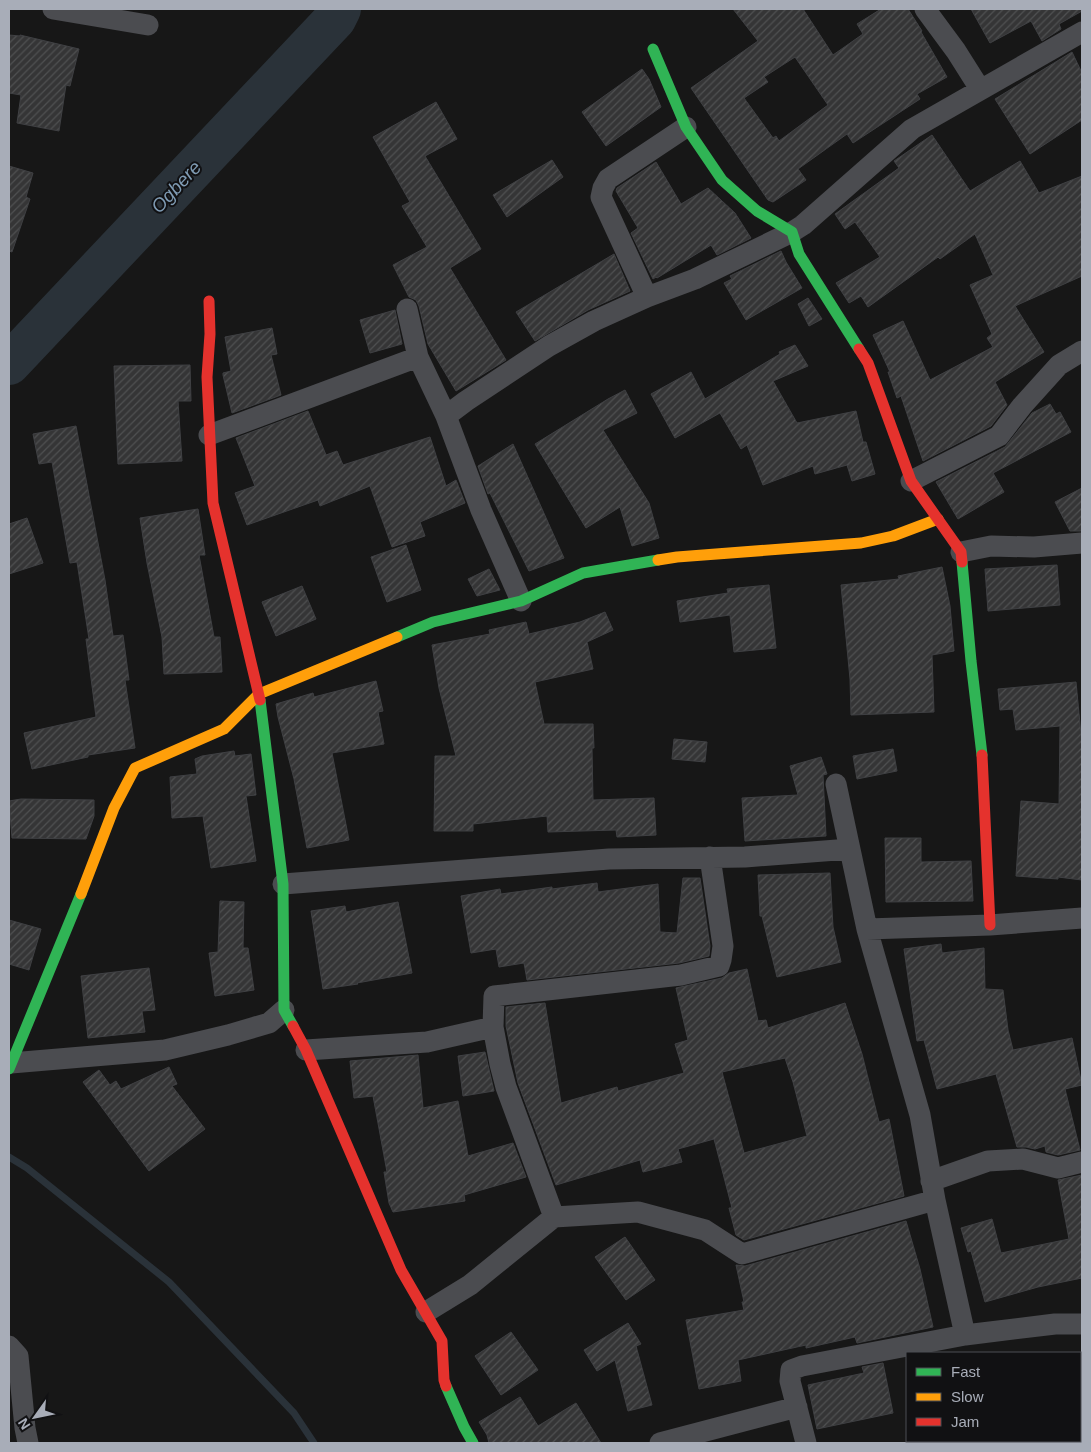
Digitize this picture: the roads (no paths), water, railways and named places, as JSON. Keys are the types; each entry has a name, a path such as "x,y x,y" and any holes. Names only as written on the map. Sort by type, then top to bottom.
{"street":[{"path":"53,9 148,25"},
{"path":"925,9 956,51 980,90"},
{"path":"446,416 549,346 594,321 647,296 694,279 792,232 803,225 912,129 1082,32"},
{"path":"653,49 686,127 722,180 757,211 792,232 798,254 868,363 911,481 961,552 971,660 982,747 990,925"},
{"path":"647,296 601,197 603,188 608,179 686,127"},
{"path":"209,301 208,435 213,503 259,694 283,884 284,1010 306,1050 401,1270 442,1341 444,1380 473,1443"},
{"path":"407,309 418,357 446,416 481,510 521,601"},
{"path":"911,481 999,436 1022,406 1059,365 1082,351"},
{"path":"208,435 418,357"},
{"path":"284,1010 269,1023 165,1050 10,1066 89,876 114,808 135,768 224,729 259,694 433,622 521,601 583,573 677,557 861,543 893,536 938,519"},
{"path":"961,552 991,546 1082,543"},
{"path":"836,784 867,929 920,1114 933,1190 965,1335"},
{"path":"283,884 609,859 745,857 850,849"},
{"path":"554,1217 506,1087 493,1027 494,996 681,975 719,966 722,960 723,946 710,857"},
{"path":"867,929 990,925 1082,918"},
{"path":"306,1050 427,1042 493,1027"},
{"path":"426,1312 470,1285 554,1217 638,1212 705,1230 742,1254 933,1190 988,1161 1024,1159 1058,1168 1082,1162"},
{"path":"806,1443 790,1382 791,1370 802,1366 965,1335 1055,1324 1082,1324"},
{"path":"9,1346 18,1356 28,1443"},
{"path":"660,1443 796,1407"}],"waterway":[{"name":"Ogbere","path":"9,364 335,19 340,9"},
{"path":"9,1157 27,1168 169,1282 294,1413 314,1443"}]}
